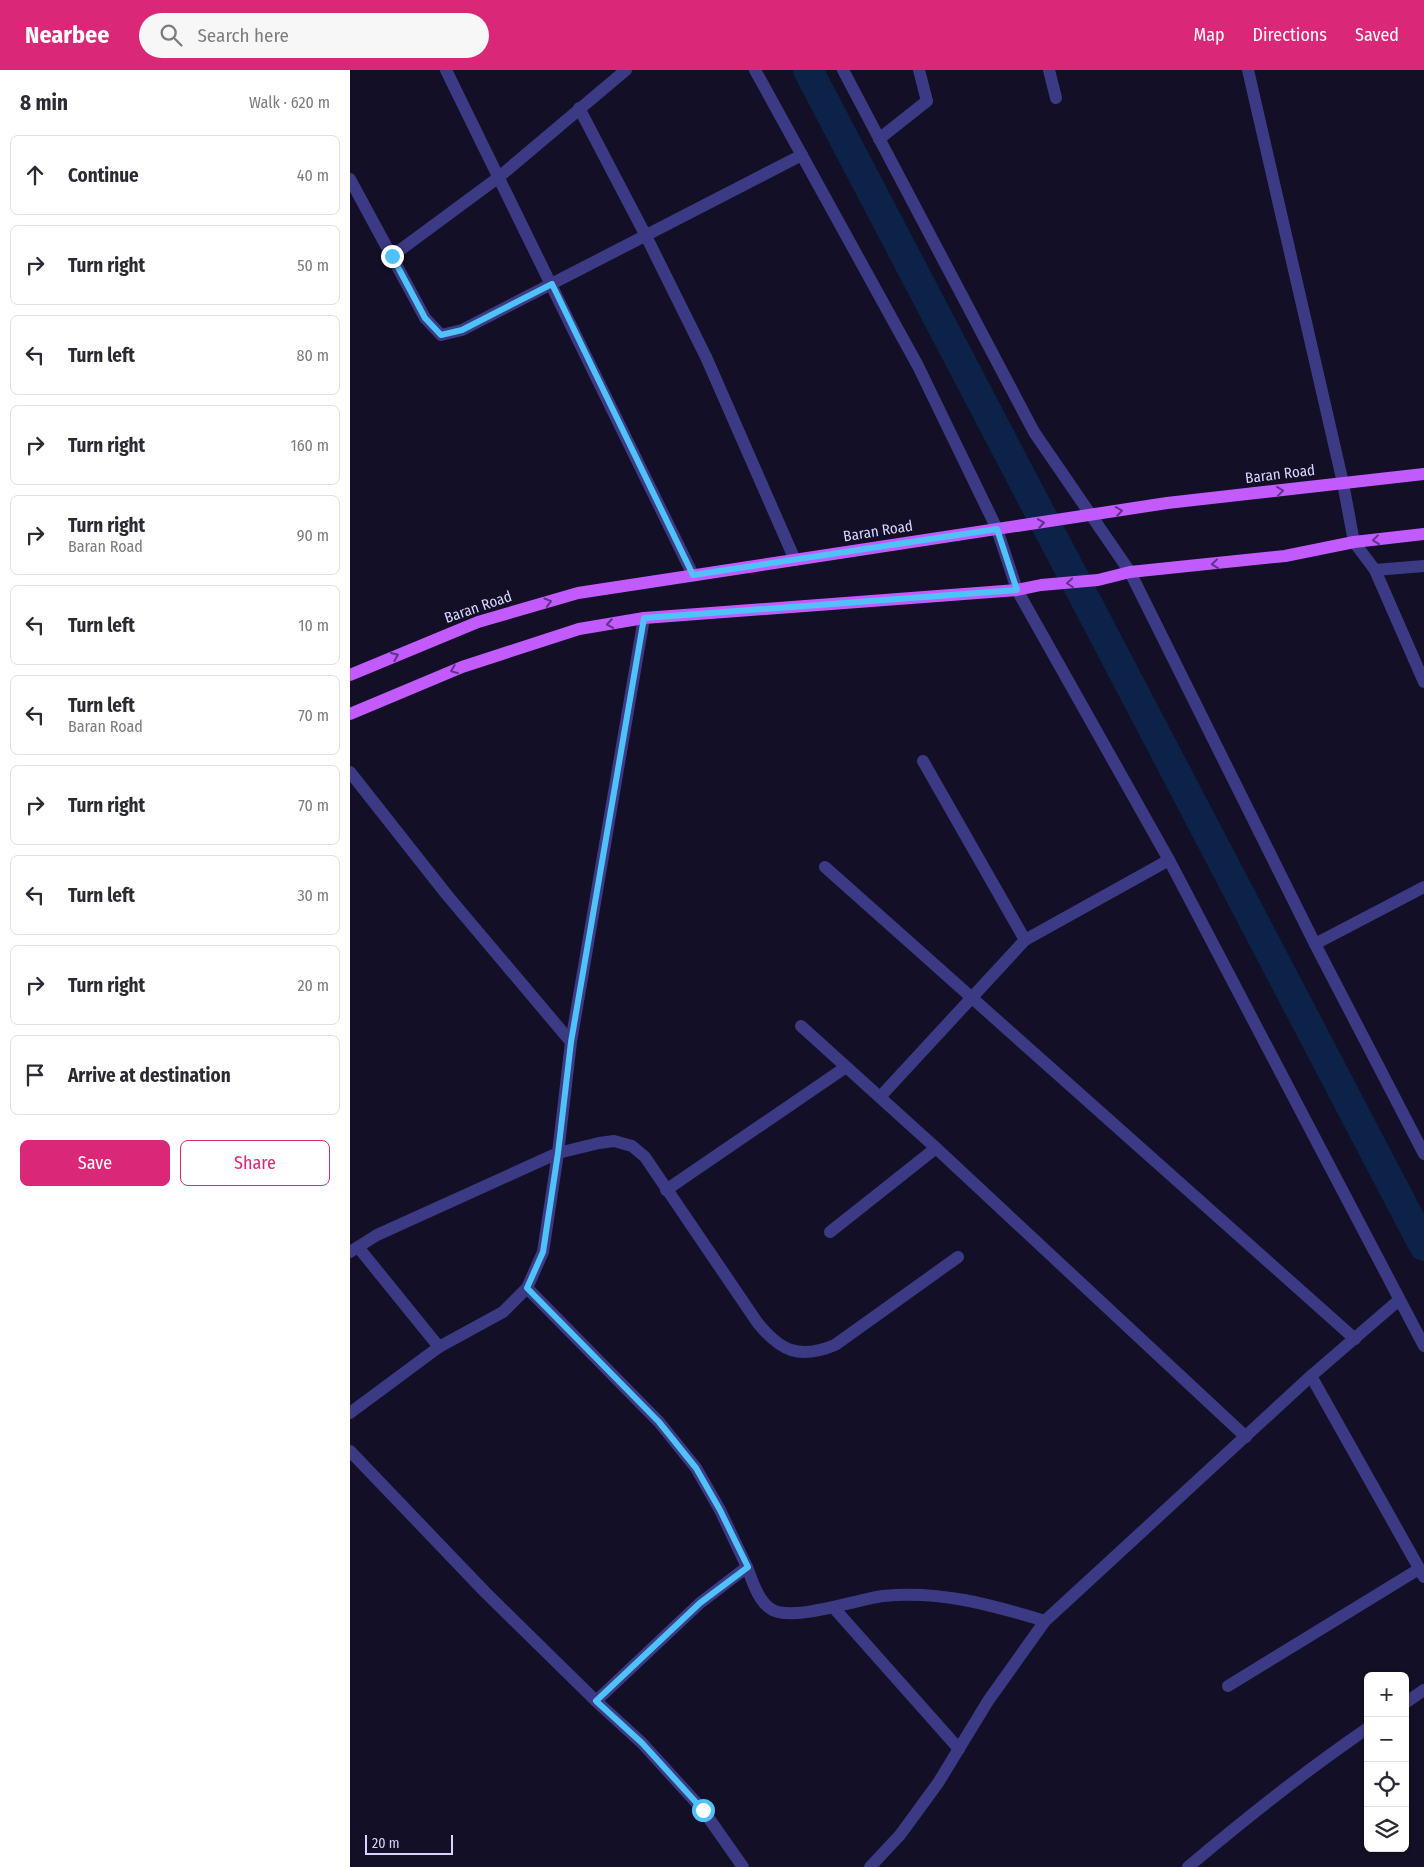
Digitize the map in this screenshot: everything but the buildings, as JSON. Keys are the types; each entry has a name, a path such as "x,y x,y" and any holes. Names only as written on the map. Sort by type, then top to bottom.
{"main road":[{"name":"Baran Road","path":"350,675 478,622 578,593 1166,504 1424,474"},
{"path":"350,714 462,667 579,629 644,618 1017,590 1042,585 1098,580 1130,572 1285,556 1354,542 1424,534"}],"street":[{"path":"446,70 693,575"},
{"path":"392,256 498,177 626,70"},
{"path":"755,70 918,366 997,529 1017,590 1169,860 1424,1346"},
{"path":"843,70 1034,432 1130,572 1315,944 1424,1154"},
{"path":"879,139 926,101 919,70"},
{"path":"1050,70 1056,98"},
{"path":"1248,70 1343,483 1354,542 1375,570 1424,682"},
{"path":"579,108 646,236 706,357 795,560"},
{"path":"350,179 425,318 441,335 462,330 802,155"},
{"path":"1375,570 1424,566"},
{"path":"350,1412 439,1347 503,1312 527,1288 543,1252 558,1153 571,1042 644,618"},
{"path":"923,761 1025,940"},
{"path":"350,772 447,895 571,1042"},
{"path":"880,1096 1025,940 1169,860"},
{"path":"825,867 1354,1339"},
{"path":"1315,944 1424,887"},
{"path":"801,1026 880,1096 1246,1436"},
{"path":"666,1190 846,1067"},
{"path":"439,1347 354,1249 377,1235 558,1153 599,1143 614,1141 632,1146 645,1157 757,1322 770,1339 787,1349 803,1353 818,1352 835,1345 958,1257"},
{"path":"830,1232 936,1148"},
{"path":"527,1288 659,1422 690,1460 720,1510 748,1567 754,1589 771,1610 790,1615 884,1596 938,1595 994,1606 1045,1621"},
{"path":"870,1867 900,1835 938,1783 988,1702 1045,1621 1312,1376 1400,1300"},
{"path":"1228,1686 1422,1573 1312,1376"},
{"path":"350,1451 485,1592 596,1701 642,1743 703,1810 743,1867"},
{"path":"596,1701 700,1603 748,1567"},
{"path":"833,1606 959,1749"},
{"path":"1409,1700 1424,1690"},
{"path":"1188,1867 1249,1815 1364,1731"}],"waterway":[{"path":"808,70 1424,1246"}],"route":[{"path":"392,256 425,318 441,335 462,330 552,284 693,575 997,529 1017,590 644,618 571,1042 558,1153 543,1252 527,1288 659,1422 696,1468 720,1510 748,1567 700,1603 596,1701 642,1743 703,1810"}]}
